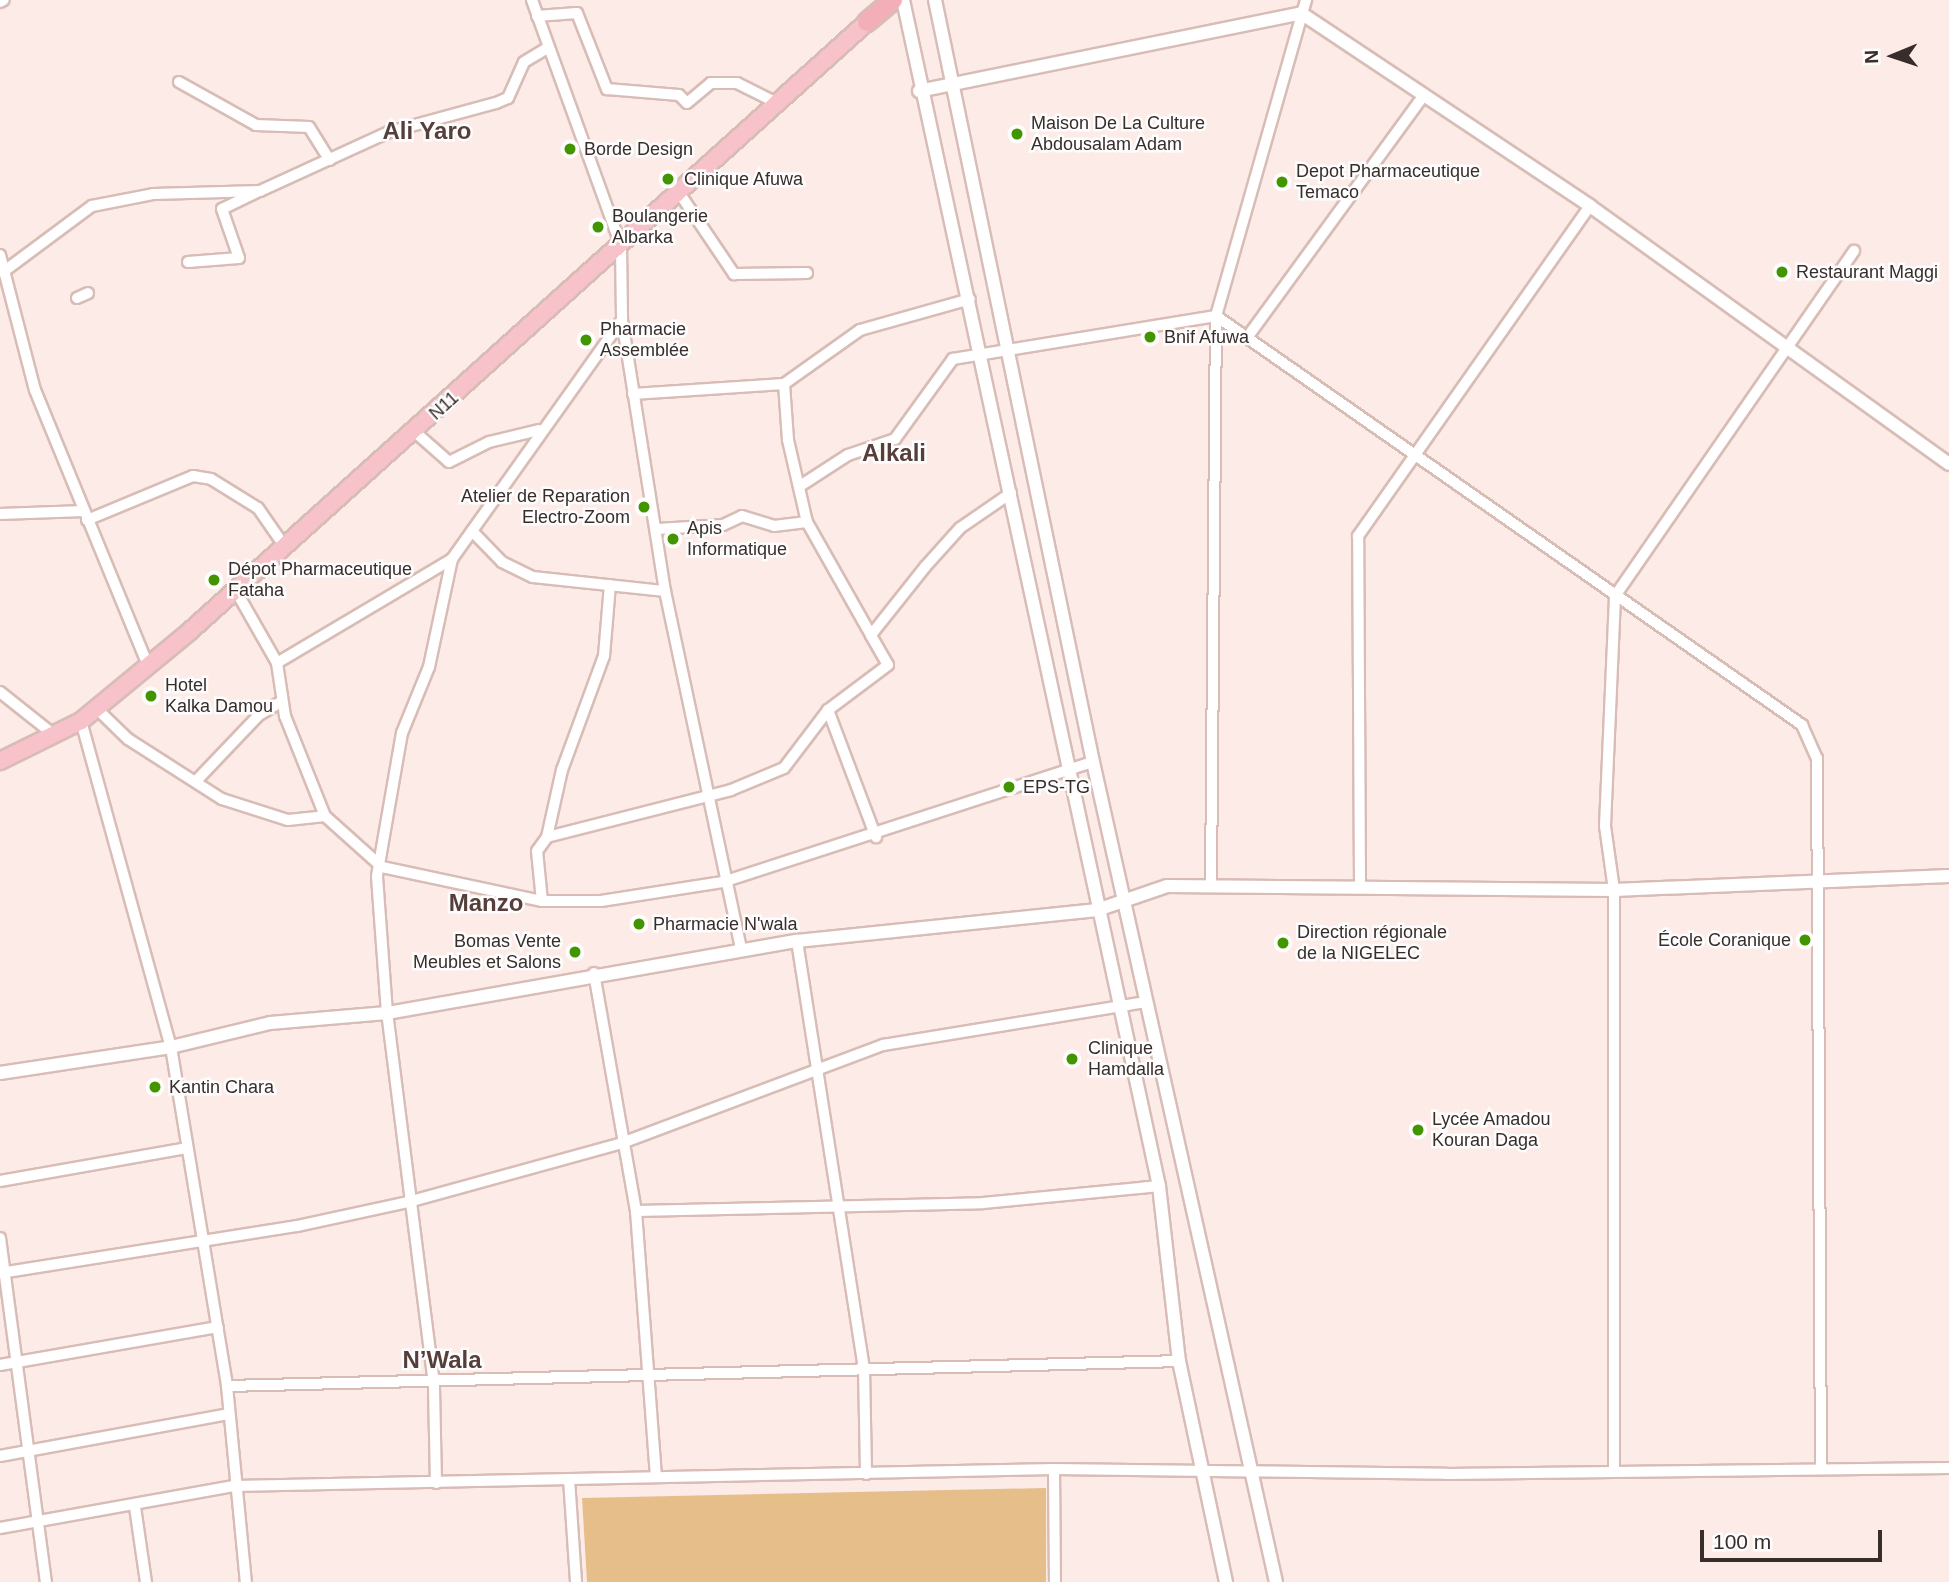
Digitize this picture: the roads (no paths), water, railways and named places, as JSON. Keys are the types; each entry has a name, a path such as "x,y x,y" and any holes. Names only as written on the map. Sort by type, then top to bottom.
{"highway":[{"path":"867,22 878,0"},
{"path":"867,22 893,0"}],"main road":[{"name":"N11","path":"0,761 81,721 236,591 680,194 867,22"}],"street":[{"path":"532,0 547,48 621,246 622,320 665,591 723,882 741,950"},
{"path":"903,0 919,90 983,353 1097,910 1159,1186 1179,1361 1226,1582"},
{"path":"935,0 955,85 1005,352 1093,762 1276,1582"},
{"path":"919,90 955,85 1303,6 1423,96 1590,206 1949,464"},
{"path":"1211,884 1216,316 1303,6"},
{"path":"537,16 577,13 607,89 679,95 687,103 711,83 728,82 777,103"},
{"path":"188,262 239,258 222,209 389,132 508,98 524,62 547,48"},
{"path":"179,82 256,124 309,127 330,160"},
{"path":"1249,335 1423,96"},
{"path":"3,272 104,202 260,191"},
{"path":"680,194 734,274 807,273"},
{"path":"1360,884 1358,536 1590,206"},
{"path":"1614,1468 1614,890 1605,778 1615,596 1854,251"},
{"path":"0,255 5,304 35,390 148,666"},
{"path":"77,298 88,293"},
{"path":"633,394 784,384 860,330 970,299"},
{"path":"800,486 848,455 895,439 909,427 920,397 946,362 983,353 1005,352 1216,316 1249,335 1615,596 1802,725 1817,758 1814,877 1821,1468"},
{"path":"436,1483 434,1384 408,1202 375,896 382,867 402,733 429,667 452,559 622,320"},
{"path":"547,837 705,795 784,768 828,710 888,665 807,522 784,384"},
{"path":"415,432 449,463 508,435 544,428"},
{"path":"0,514 86,515 193,475 251,502 285,547"},
{"path":"871,635 960,528 1011,493"},
{"path":"657,529 723,525 742,516 774,526 807,522"},
{"path":"472,531 502,562 533,577 665,591"},
{"path":"277,663 452,559"},
{"path":"542,901 537,851 547,837 562,770 604,656 610,585"},
{"path":"236,591 277,663 282,701 325,816 382,867 542,901 601,901 723,882 843,841 876,837 952,804 1093,762"},
{"path":"0,692 54,735"},
{"path":"197,780 259,715 282,701"},
{"path":"96,708 128,739 197,780 222,799 288,820 325,816"},
{"path":"828,710 876,837"},
{"path":"81,721 171,1047 227,1386 234,1486 246,1582"},
{"path":"0,1073 171,1047 270,1023 387,1013 594,973 797,941 877,937 1097,910 1167,886 1360,884 1614,890 1814,877 1949,876"},
{"path":"797,941 821,1068 864,1368 866,1474"},
{"path":"594,973 636,1211 653,1374 656,1476"},
{"path":"3,1273 408,1202 622,1143 821,1068 918,1036 1147,1002"},
{"path":"0,1181 187,1148"},
{"path":"636,1211 840,1209 1159,1186"},
{"path":"0,1238 3,1273 32,1451 46,1582"},
{"path":"0,1364 218,1327"},
{"path":"227,1386 349,1380 434,1384 653,1374 1179,1361"},
{"path":"0,1455 228,1414"},
{"path":"0,1528 135,1507 234,1486 1054,1469 1251,1468 1447,1474 1614,1468 1949,1468"},
{"path":"1054,1469 1055,1582"},
{"path":"569,1479 576,1582"},
{"path":"135,1507 146,1582"}],"place":[{"name":"Maison De La Culture Abdousalam Adam","path":"1017,134"},
{"name":"Borde Design","path":"570,149"},
{"name":"Clinique Afuwa","path":"668,179"},
{"name":"Depot Pharmaceutique Temaco","path":"1282,182"},
{"name":"Boulangerie Albarka","path":"598,227"},
{"name":"Restaurant Maggi","path":"1782,272"},
{"name":"Bnif Afuwa","path":"1150,337"},
{"name":"Pharmacie Assemblée","path":"586,340"},
{"name":"Atelier de Reparation Electro-Zoom","path":"644,507"},
{"name":"Apis Informatique","path":"673,539"},
{"name":"Dépot Pharmaceutique Fataha","path":"214,580"},
{"name":"Hotel Kalka Damou","path":"151,696"},
{"name":"EPS-TG","path":"1009,787"},
{"name":"Pharmacie N'wala","path":"639,924"},
{"name":"École Coranique","path":"1805,940"},
{"name":"Direction régionale de la NIGELEC","path":"1283,943"},
{"name":"Bomas Vente Meubles et Salons","path":"575,952"},
{"name":"Clinique Hamdalla","path":"1072,1059"},
{"name":"Kantin Chara","path":"155,1087"},
{"name":"Lycée Amadou Kouran Daga","path":"1418,1130"}],"district":[{"name":"Ali Yaro","path":"427,131"},
{"name":"Alkali","path":"894,453"},
{"name":"Manzo","path":"486,903"},
{"name":"N’Wala","path":"442,1360"}]}
